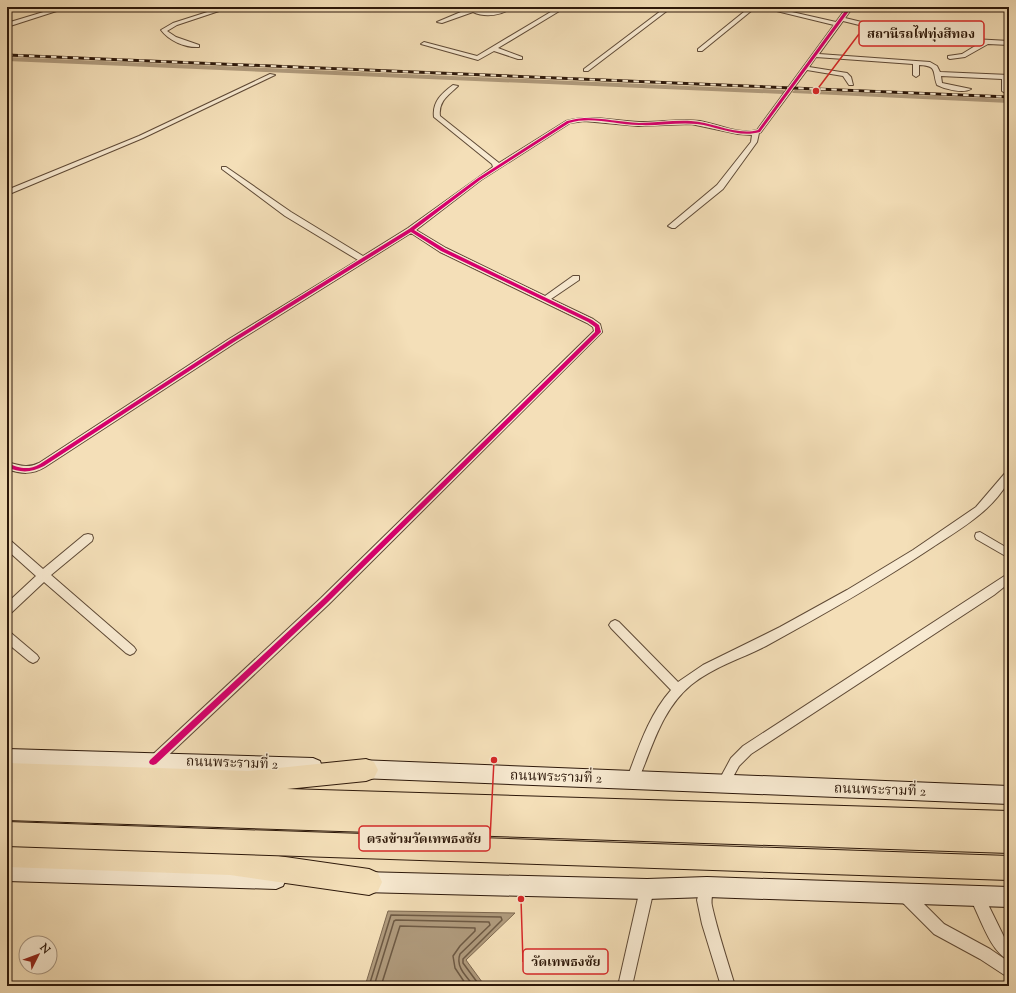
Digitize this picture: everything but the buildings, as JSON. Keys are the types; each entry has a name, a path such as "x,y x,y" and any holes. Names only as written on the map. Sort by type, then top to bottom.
{"highway":[{"path":"9,774 248,782 366,770"},
{"path":"9,774 359,802 1009,823"},
{"path":"248,782 359,802"},
{"path":"7,808 1009,841"},
{"path":"7,830 1009,867"},
{"path":"7,834 1009,867"},
{"path":"230,862 352,842"},
{"path":"7,855 230,862 369,882"}],"main road":[{"name":"ถนนพระรามที่ 2","path":"9,774 153,762 1009,795"},
{"path":"7,871 647,889 707,887 1009,897"}],"street":[{"path":"7,25 66,7"},
{"path":"197,46 172,38 164,30 175,24 228,7"},
{"path":"440,22 471,10 486,14 493,14 511,7"},
{"path":"424,44 474,58 480,57 563,7"},
{"path":"586,70 669,7"},
{"path":"700,50 753,7"},
{"path":"763,7 920,38 1009,43"},
{"path":"672,226 694,206 707,199 720,187 754,142 756,132 850,7"},
{"path":"950,57 963,56 986,42"},
{"path":"495,49 520,58"},
{"path":"815,54 882,63 916,63 933,65 938,74 939,84 947,87 968,89"},
{"path":"916,63 916,75"},
{"path":"805,68 844,74 848,77 851,84"},
{"path":"938,74 1008,78 1007,90"},
{"path":"7,193 54,175 128,143 214,104 272,75"},
{"path":"455,86 446,92 436,110 437,117 495,163 497,168"},
{"path":"7,464 20,471 29,471 42,465 232,341 411,230 497,168 563,125 577,119 637,124 697,123 745,133 756,132"},
{"path":"224,168 288,214 364,260"},
{"path":"153,762 325,601 598,332 597,326 590,321 443,250 411,230"},
{"path":"545,300 576,278"},
{"path":"632,781 655,723 667,702 678,690 708,667 766,640 913,556 975,513 984,505 1009,474"},
{"path":"980,536 1009,554"},
{"path":"7,610 43,575 88,538"},
{"path":"7,544 130,650"},
{"path":"723,784 735,762 747,750 990,592 1009,577"},
{"path":"615,626 678,690"},
{"path":"7,636 33,658"},
{"path":"707,887 704,900 709,924 728,986"},
{"path":"625,986 647,889"},
{"path":"902,893 939,929 985,954 1009,971"},
{"path":"976,895 1000,944 1009,953"}],"water":[{"path":"388,911 515,913 466,960 485,986 365,986"}],"waterway":[{"path":"7,59 783,92"},
{"path":"795,92 1009,101"}],"railway":[{"path":"7,55 1009,97"}],"cycle path":[{"path":"7,465 16,469 24,470 37,468 42,465 232,341 411,230 479,179 568,122 584,119 630,124 691,122 738,132 753,133 759,131 850,7"},
{"path":"153,762 325,601 598,332 597,326 590,321 443,250 411,230"}],"place":[{"name":"สถานีรถไฟทุ่งสีทอง","path":"816,91"},
{"name":"ตรงข้ามวัดเทพธงชัย","path":"494,760"},
{"name":"วัดเทพธงชัย","path":"521,899"}]}
